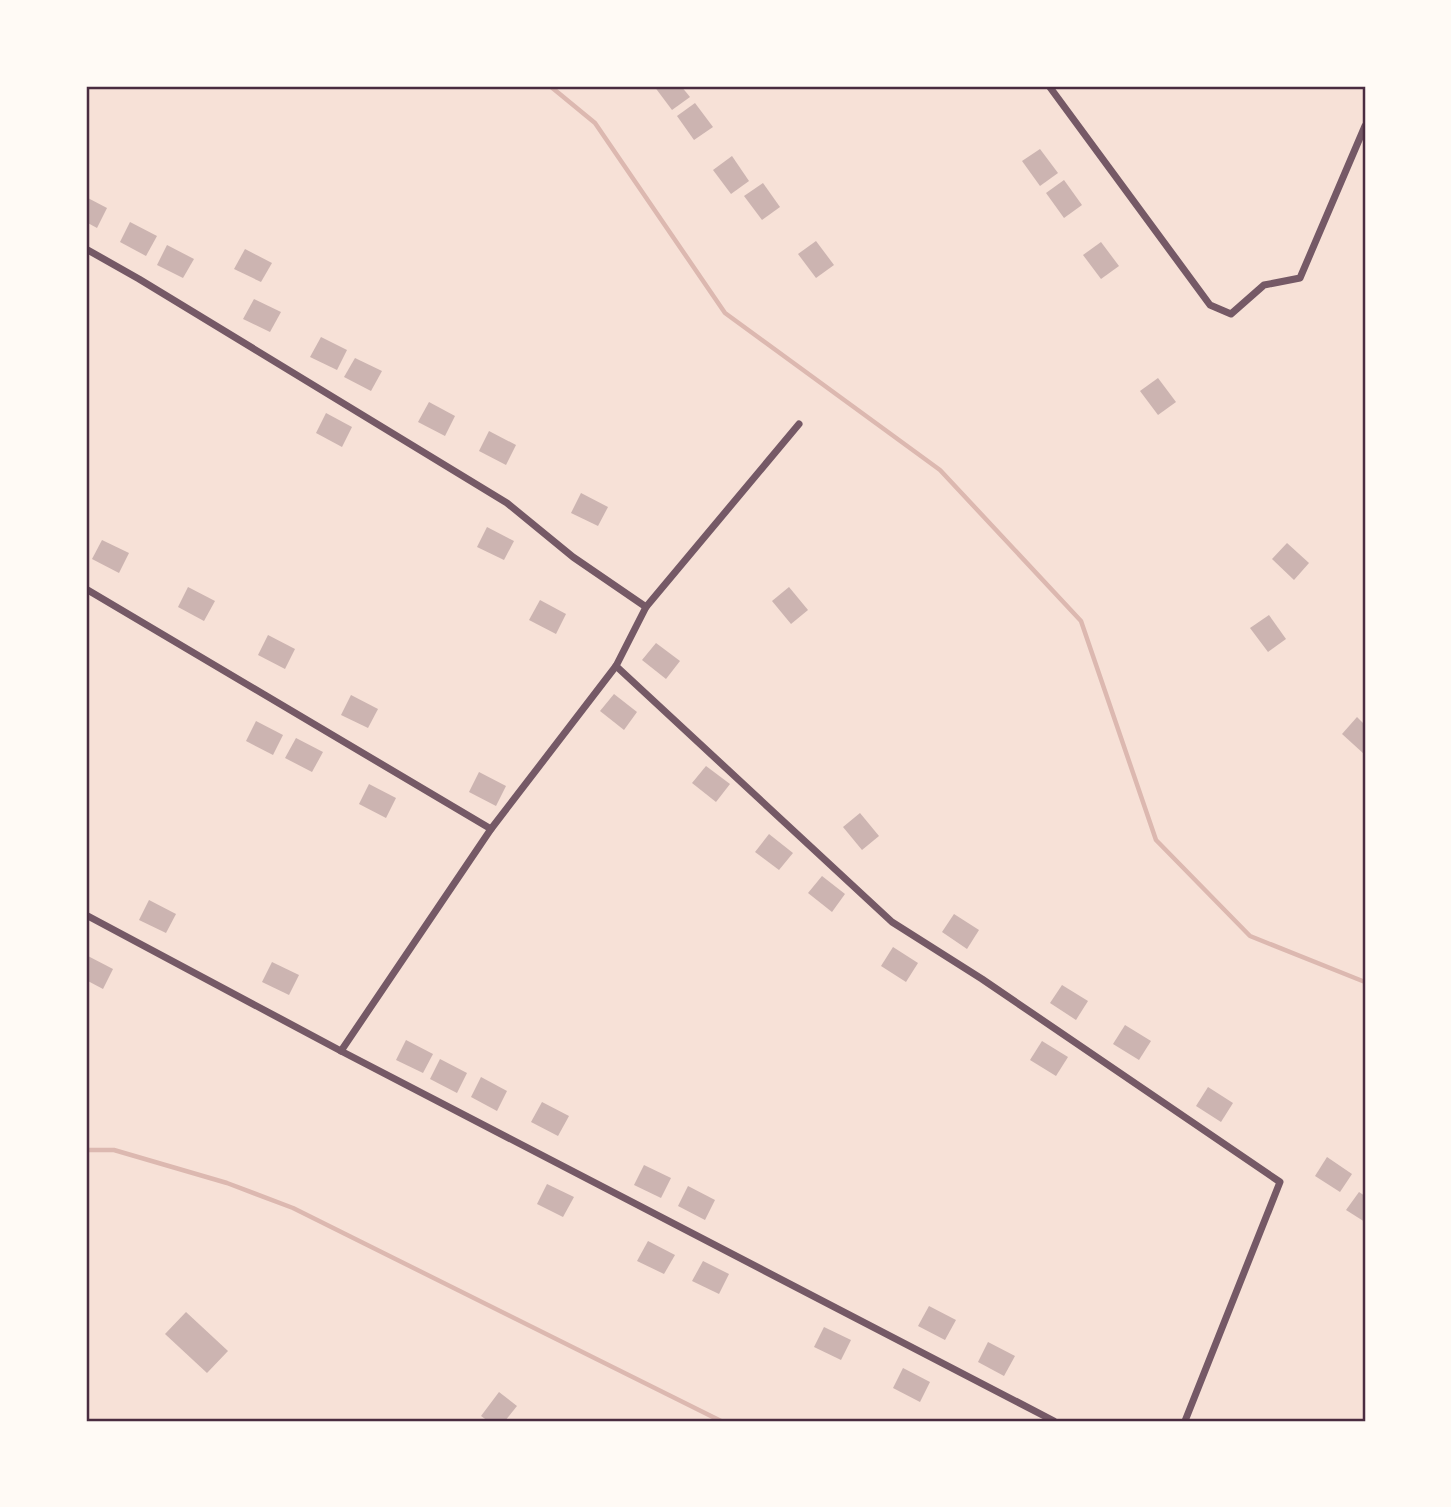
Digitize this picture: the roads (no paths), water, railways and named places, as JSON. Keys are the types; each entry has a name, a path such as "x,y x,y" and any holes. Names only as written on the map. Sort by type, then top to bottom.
{"street":[{"path":"1049,86 1210,305 1231,313 1264,285 1300,278 1365,126"},
{"path":"86,249 507,503 573,557 646,607"},
{"path":"341,1051 492,829 616,666 646,607 799,424"},
{"path":"86,589 492,829"},
{"path":"616,666 892,922 982,979 1280,1182 1185,1421"},
{"path":"86,915 341,1051 1054,1421"}],"waterway":[{"path":"550,86 595,123 725,313 940,470 1081,621 1156,840 1250,936 1365,982"},
{"path":"86,1150 114,1150 227,1183 293,1208 721,1421"}]}
